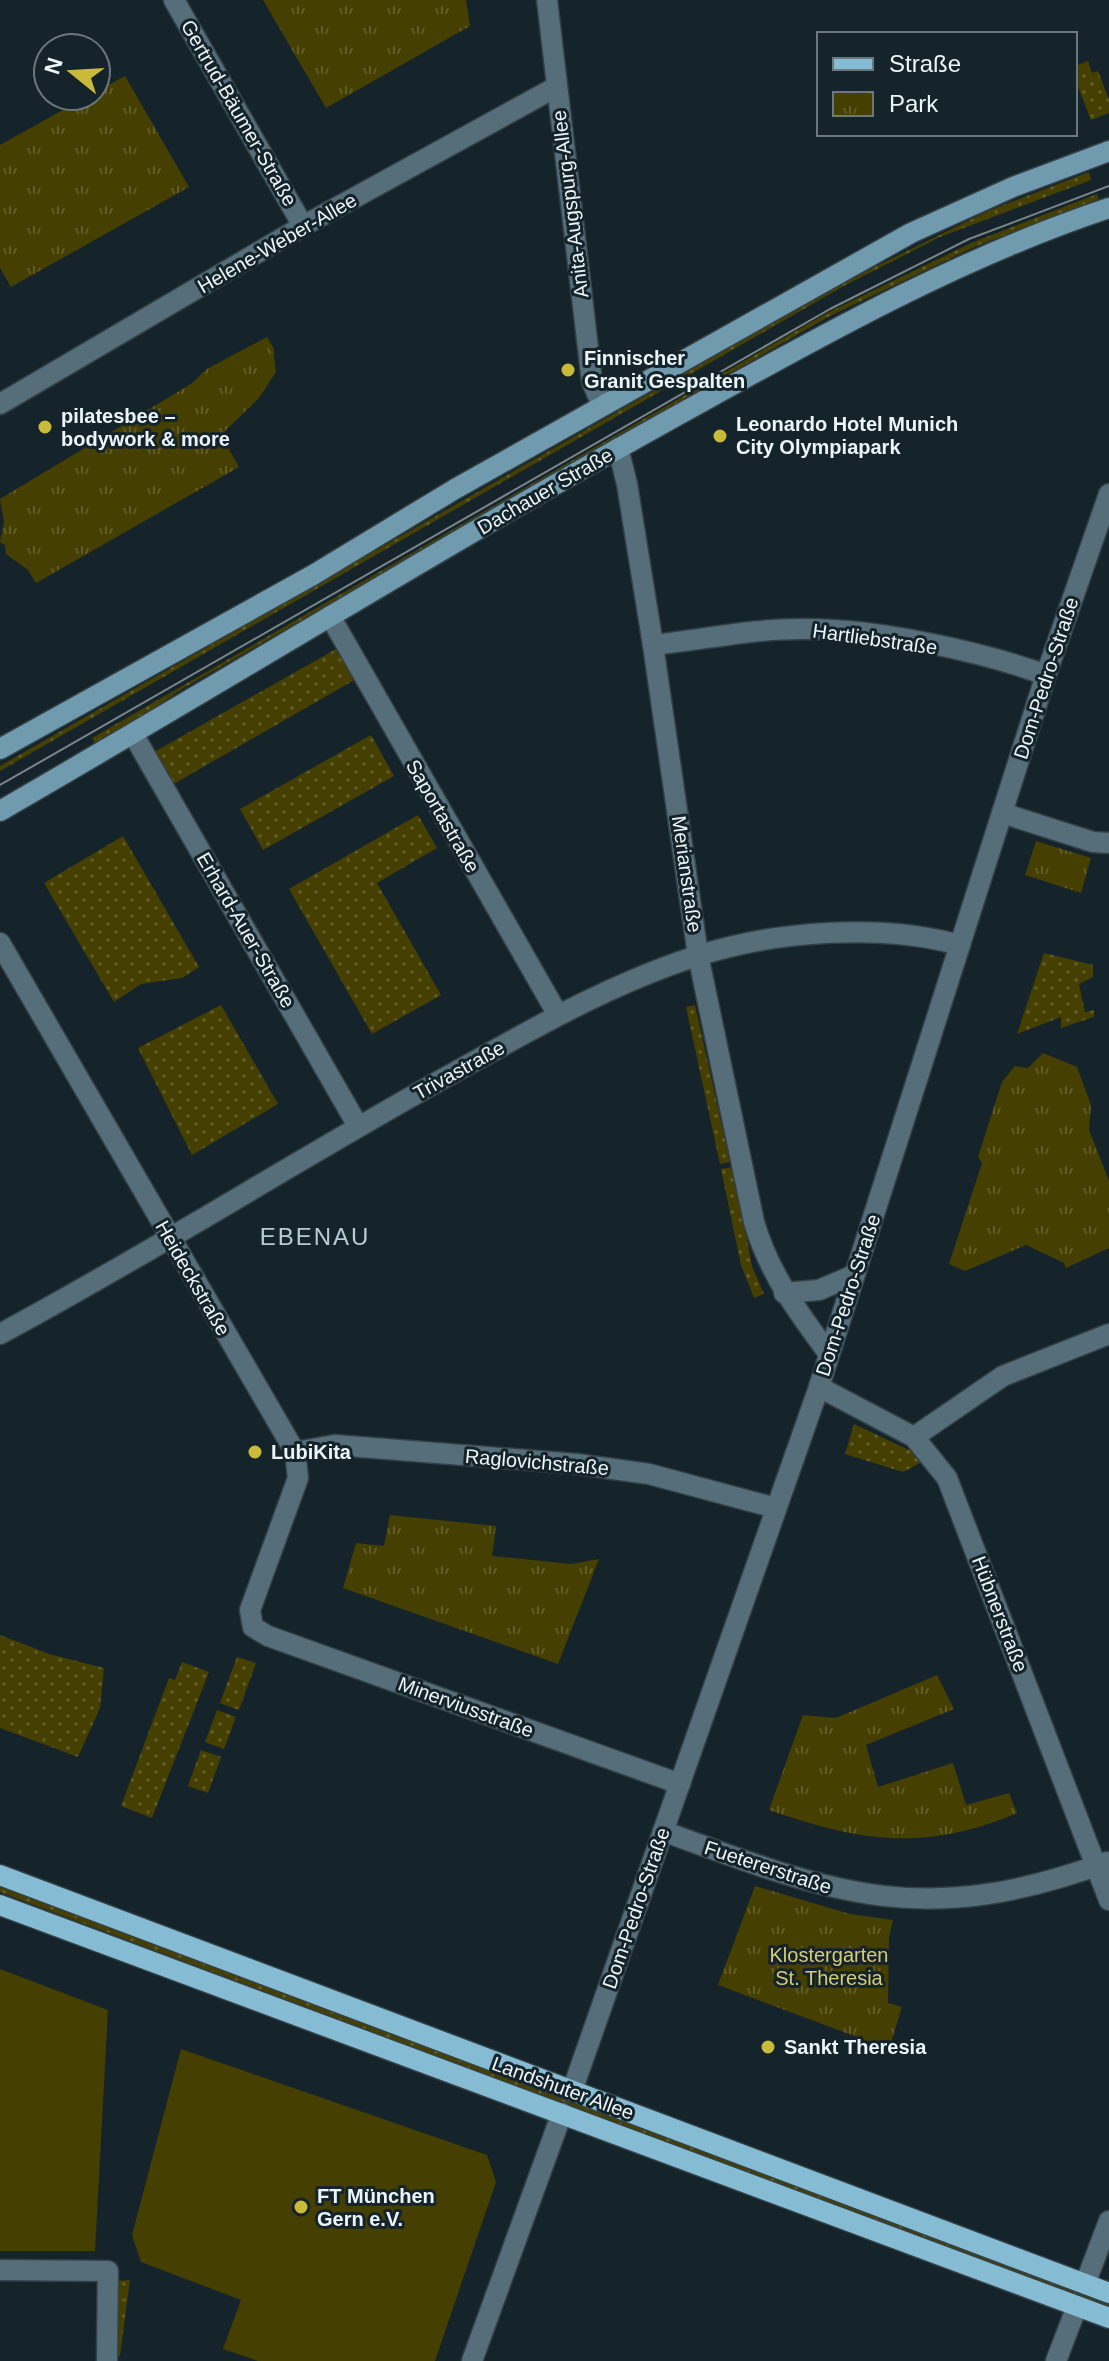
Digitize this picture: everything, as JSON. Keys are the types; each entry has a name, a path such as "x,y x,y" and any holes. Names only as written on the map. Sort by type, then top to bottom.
{"main road":[{"path":"0,749 313,575 602,405 911,233 1013,187 1109,151"},
{"name":"Dachauer Straße","path":"0,811 618,448 837,327 958,267 1109,208"},
{"name":"Landshuter Allee","path":"0,1864 34,1887"},
{"name":"Landshuter Allee","path":"0,1875 1109,2293"},
{"name":"Landshuter Allee","path":"0,1905 1109,2318"}],"street":[{"name":"Gertrud-Bäumer-Straße","path":"174,0 303,226"},
{"name":"Anita-Augspurg-Allee","path":"547,0 592,382 602,405"},
{"name":"Helene-Weber-Allee","path":"0,404 303,226 556,87"},
{"name":"Merianstraße","path":"618,448 653,645 698,955 754,1222 765,1258 784,1293 829,1354"},
{"name":"Dom-Pedro-Straße","path":"572,2091 819,1387 1046,675 1109,494"},
{"name":"Saportastraße","path":"330,616 558,1015"},
{"name":"Hartliebstraße","path":"653,645 806,628 895,639 1018,665 1046,675"},
{"name":"Erhard-Auer-Straße","path":"133,734 358,1126"},
{"path":"1002,813 1093,842 1109,843"},
{"name":"Trivastraße","path":"0,1334 169,1239 358,1126 558,1015 698,955 785,938 853,933 913,933 960,945"},
{"name":"Heideckstraße","path":"0,943 295,1452"},
{"path":"784,1293 819,1290 854,1275"},
{"path":"914,1437 1003,1376 1109,1334"},
{"name":"Hübnerstraße","path":"819,1387 914,1437 947,1478 1103,1864 1109,1900"},
{"name":"Raglovichstraße","path":"295,1452 335,1445 577,1464 649,1474 776,1508"},
{"name":"Minerviusstraße","path":"295,1452 298,1478 250,1610 253,1627 268,1636 680,1784"},
{"name":"Fuetererstraße","path":"663,1831 791,1879 853,1894 903,1900 1004,1894 1103,1864"},
{"path":"472,2361 562,2113"},
{"path":"1085,2284 1109,2221"},
{"path":"0,2270 108,2271 107,2361"},
{"path":"1056,2361 1077,2306"}],"green space":[{"path":"263,0 466,0 470,26 326,108"},
{"path":"1088,61 1092,73 1098,71 1109,100 1109,113 1091,120 1077,84 1077,65"},
{"path":"125,76 189,187 11,287 0,268 0,145 59,112 112,112 112,83"},
{"path":"1089,172 1091,180 940,237 842,287 0,771 0,766 840,284 988,211"},
{"path":"1097,194 1099,199 974,247 828,317 182,689 97,747 92,738 827,313 971,243"},
{"path":"267,337 273,347 276,372 259,398 221,435 239,467 36,583 28,570 6,554 5,545 0,542 4,522 0,499 191,384 207,369"},
{"path":"345,644 363,675 165,789 147,756"},
{"path":"371,735 394,776 263,850 240,809"},
{"path":"418,815 437,848 377,883 441,995 372,1034 289,889"},
{"path":"123,836 199,967 182,978 141,984 114,1002 44,883"},
{"path":"1036,841 1091,858 1081,893 1025,875"},
{"path":"1044,953 1093,965 1093,977 1079,984 1085,1012 1094,1010 1094,1017 1061,1028 1061,1017 1017,1034"},
{"path":"221,1005 278,1104 192,1155 138,1048"},
{"path":"695,1005 730,1162 720,1164 686,1007"},
{"path":"1043,1053 1077,1067 1091,1105 1089,1130 1109,1181 1109,1248 1066,1268 1064,1263 1026,1245 965,1271 949,1264 982,1163 978,1157 1002,1082 1015,1066 1028,1068"},
{"path":"733,1167 752,1266 764,1294 754,1298 741,1265 721,1169"},
{"path":"854,1424 911,1451 922,1462 903,1472 845,1454"},
{"path":"390,1515 496,1526 492,1556 571,1564 599,1559 558,1664 343,1588 356,1543 384,1546"},
{"path":"0,1635 49,1654 104,1668 100,1708 78,1757 0,1728"},
{"path":"237,1657 256,1663 239,1710 220,1703"},
{"path":"182,1662 209,1672 152,1818 121,1806 169,1678 175,1680"},
{"path":"937,1675 954,1709 866,1745 878,1787 953,1763 966,1805 1009,1793 1017,1813 952,1833 922,1838 893,1838 834,1829 769,1810 803,1715 836,1718"},
{"path":"217,1710 236,1717 224,1749 205,1742"},
{"path":"201,1750 221,1757 208,1793 188,1786"},
{"path":"0,1886 1109,2303 1109,2309 0,1892"},
{"name":"Klostergarten St. Theresia","path":"755,1886 850,1914 893,1920 889,1937 888,2003 902,2007 889,2049 718,1985"},
{"path":"0,1969 108,2010 95,2251 0,2251"},
{"name":"FT München Gern e.V.","path":"181,2049 487,2155 496,2182 435,2361 258,2361 223,2349 241,2300 141,2262 132,2235"},
{"path":"130,2280 120,2356 115,2357 115,2281"}],"tram line":[{"path":"0,785 830,309 969,239 1109,186"}],"place":[{"name":"Finnischer Granit Gespalten","path":"568,370"},
{"name":"pilatesbee – bodywork & more","path":"45,427"},
{"name":"Leonardo Hotel Munich City Olympiapark","path":"720,436"},
{"name":"LubiKita","path":"255,1452"},
{"name":"Sankt Theresia","path":"768,2047"},
{"name":"FT München Gern e.V.","path":"301,2207"}],"district":[{"name":"EBENAU","path":"315,1236"}]}
